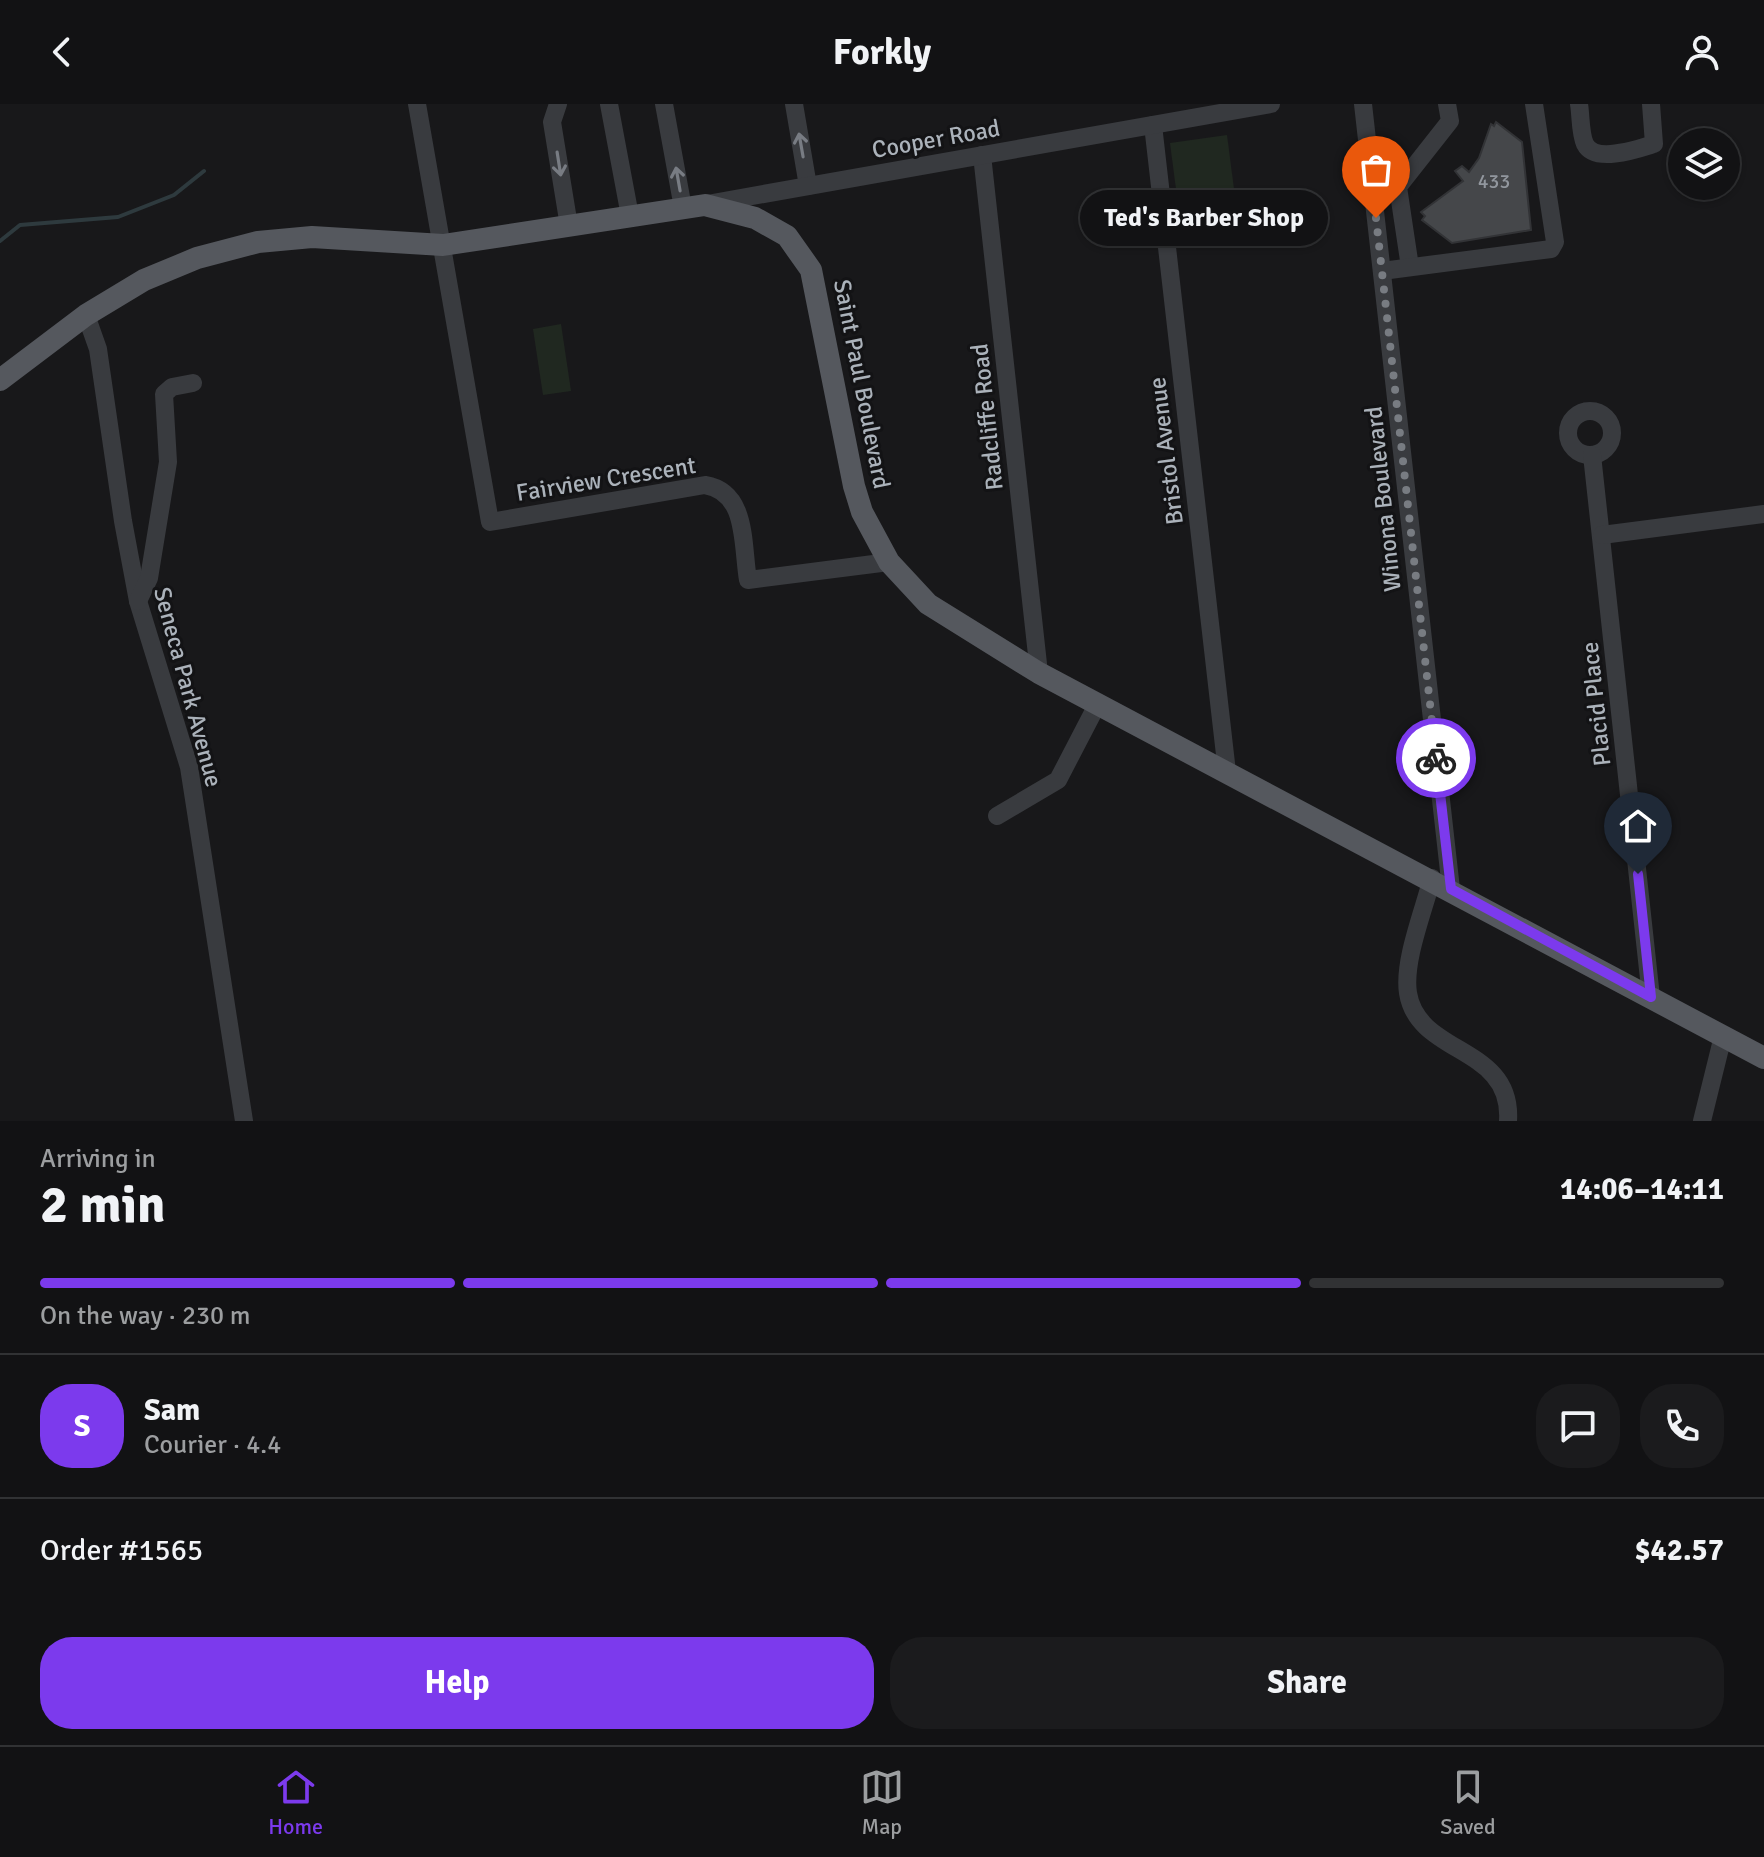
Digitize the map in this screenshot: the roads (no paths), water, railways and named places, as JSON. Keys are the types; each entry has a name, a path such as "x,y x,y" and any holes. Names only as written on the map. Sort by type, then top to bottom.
{"main road":[{"name":"Saint Paul Boulevard","path":"0,380 86,315 174,266 258,242 312,237 443,245 694,206 772,226 801,251 811,270 854,486 862,512 889,562 928,604 1039,673 1764,1058"}],"street":[{"path":"417,104 443,245"},
{"path":"558,104 552,122 569,226"},
{"path":"609,104 630,216"},
{"path":"664,104 673,150 694,206"},
{"path":"794,104 808,186"},
{"name":"Cooper Road","path":"694,206 1153,125 1216,109 1271,104"},
{"name":"Winona Boulevard","path":"1363,104 1441,884 1409,968 1408,996 1424,1025 1490,1070 1499,1081 1506,1093 1508,1121"},
{"path":"1382,271 1551,249 1555,242 1534,104"},
{"path":"1579,104 1585,143 1591,151 1603,154 1654,144 1651,104"},
{"path":"1410,267 1398,187 1449,112"},
{"name":"Bristol Avenue","path":"1153,125 1227,772"},
{"name":"Radcliffe Road","path":"982,155 1039,673"},
{"path":"1373,191 1398,187"},
{"name":"Fairview Crescent","path":"443,245 490,522 705,485 727,493 736,504 748,580 889,562"},
{"name":"Seneca Park Avenue","path":"86,315 98,349 138,601 189,767 244,1121"},
{"path":"138,601 149,578 168,462 164,394 172,387 193,383"},
{"name":"Placid Place","path":"1592,455 1651,997"},
{"path":"1602,535 1764,514"},
{"path":"997,816 1058,780 1098,703"},
{"path":"1702,1121 1723,1036"}],"waterway":[{"path":"0,241 20,225 118,217 174,195 204,171"}],"place":[{"name":"Ted's Barber Shop","path":"1376,218"}]}
